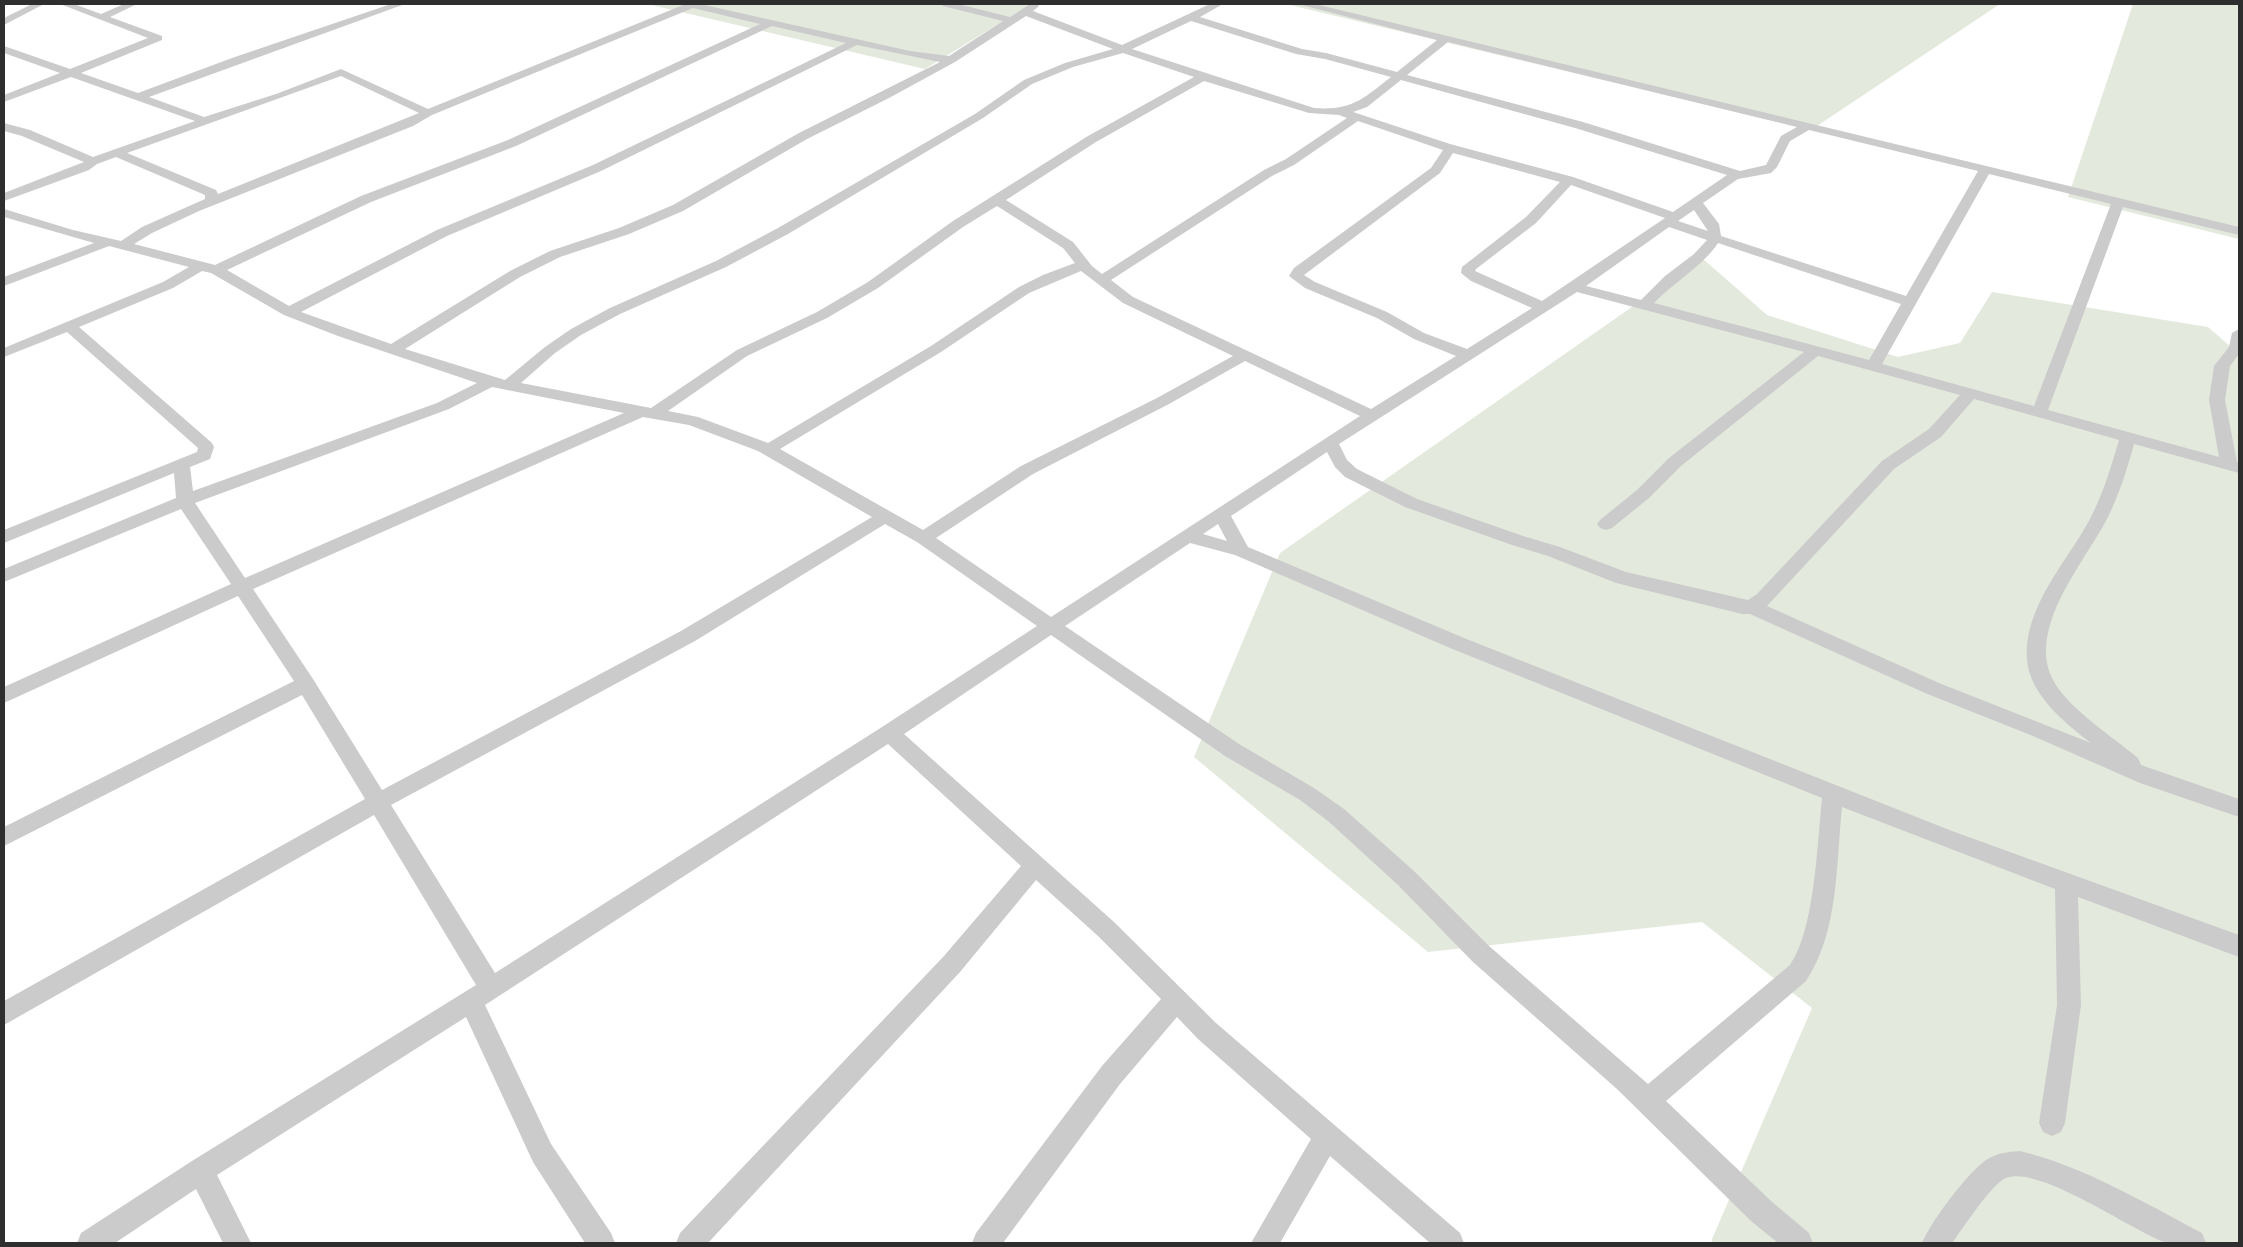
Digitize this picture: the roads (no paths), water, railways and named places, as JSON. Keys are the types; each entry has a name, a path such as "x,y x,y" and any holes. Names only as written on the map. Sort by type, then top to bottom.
{"street":[{"path":"4,22 39,4"},
{"path":"4,98 70,74 158,38 64,4"},
{"path":"102,17 132,4"},
{"path":"141,96 236,60 400,4"},
{"path":"128,247 127,243 147,230 212,201 409,124 428,113 690,4 910,54 951,60"},
{"path":"947,4 1011,20"},
{"path":"395,348 515,274 555,254 624,231 678,208 802,136 885,96 951,60 1038,4"},
{"path":"508,386 550,350 576,332 615,311 721,264 783,231 979,116 1028,82 1069,65 1121,50 1218,4"},
{"path":"1303,4 1984,171 2239,231"},
{"path":"1025,12 1121,50 1201,78 1313,110 1342,112 1450,148 1568,180 1715,238 1910,302"},
{"path":"1190,17 1300,52 1326,56 1399,78 1588,128 1739,174 1764,171 1771,167 1786,139 1806,127"},
{"path":"216,270 366,199 512,142 772,22"},
{"path":"1342,112 1363,105 1399,78 1444,39"},
{"path":"289,312 442,233 597,168 856,42"},
{"path":"4,49 70,74 141,96 200,119 201,122"},
{"path":"4,197 85,167 93,161 280,96 341,72 428,113"},
{"path":"4,695 241,587 647,413 742,353 822,315 873,285 913,254 1092,139 1201,78"},
{"path":"1102,280 1268,173 1290,162 1356,117"},
{"path":"4,127 93,161"},
{"path":"1450,148 1436,170 1299,271 1296,276 1310,285 1382,314 1419,336 1468,355"},
{"path":"116,153 211,193 212,201"},
{"path":"1873,366 1984,171"},
{"path":"91,1243 201,1170 481,995 889,733 1330,443 1575,287 1739,174"},
{"path":"1543,307 1476,278 1468,273 1469,267 1531,220 1568,180"},
{"path":"997,200 1068,245 1084,264 1128,300 1372,416"},
{"path":"2040,411 2118,202"},
{"path":"1643,306 1673,277 1698,258 1715,238 1715,232 1710,222 1696,203"},
{"path":"4,213 69,233 202,265 216,270 289,312 342,333 395,348 490,382 692,421 768,449 886,516 923,538 1232,750 1307,794 1336,815 1406,878 1481,954 1626,1080 1761,1211 1799,1243"},
{"path":"4,282 108,242"},
{"path":"768,449 952,338 1024,290 1084,264"},
{"path":"4,353 168,284 202,265"},
{"path":"1575,287 2040,411 2128,438 2234,466 2217,400 2222,366 2236,348 2239,333"},
{"path":"4,537 204,455 206,447 67,326"},
{"path":"1606,524 1643,494 1675,462 1816,351"},
{"path":"923,538 1027,470 1163,401 1245,355"},
{"path":"4,576 223,485 443,406 490,382"},
{"path":"1752,607 1764,599 1888,465 1935,433 1971,393"},
{"path":"2128,438 2116,481 2097,520 2051,598 2040,627 2035,655 2043,681 2062,706 2148,777"},
{"path":"1330,443 1341,463 1351,473 1411,503 1518,541 1563,554 1622,578 1742,607 1752,607 1932,688 2040,730 2148,777 2239,808"},
{"path":"182,465 185,501 306,684 378,802 481,995 542,1154 600,1243"},
{"path":"1221,514 1241,551"},
{"path":"4,1014 378,802 688,636 886,516"},
{"path":"1188,536 1241,551 1457,643 1944,838 2239,946"},
{"path":"4,838 306,684"},
{"path":"889,733 1034,866 1113,935 1207,1031 1450,1243"},
{"path":"1647,1101 1798,973 1810,955 1820,914 1833,794"},
{"path":"690,1243 952,964 1034,866"},
{"path":"2052,1123 2069,1005 2066,883"},
{"path":"986,1243 1111,1075 1176,1000"},
{"path":"1265,1243 1328,1135"},
{"path":"1936,1243 1984,1180 2003,1165 2022,1165 2047,1171 2092,1191 2192,1243"},
{"path":"201,1170 237,1243"}]}
